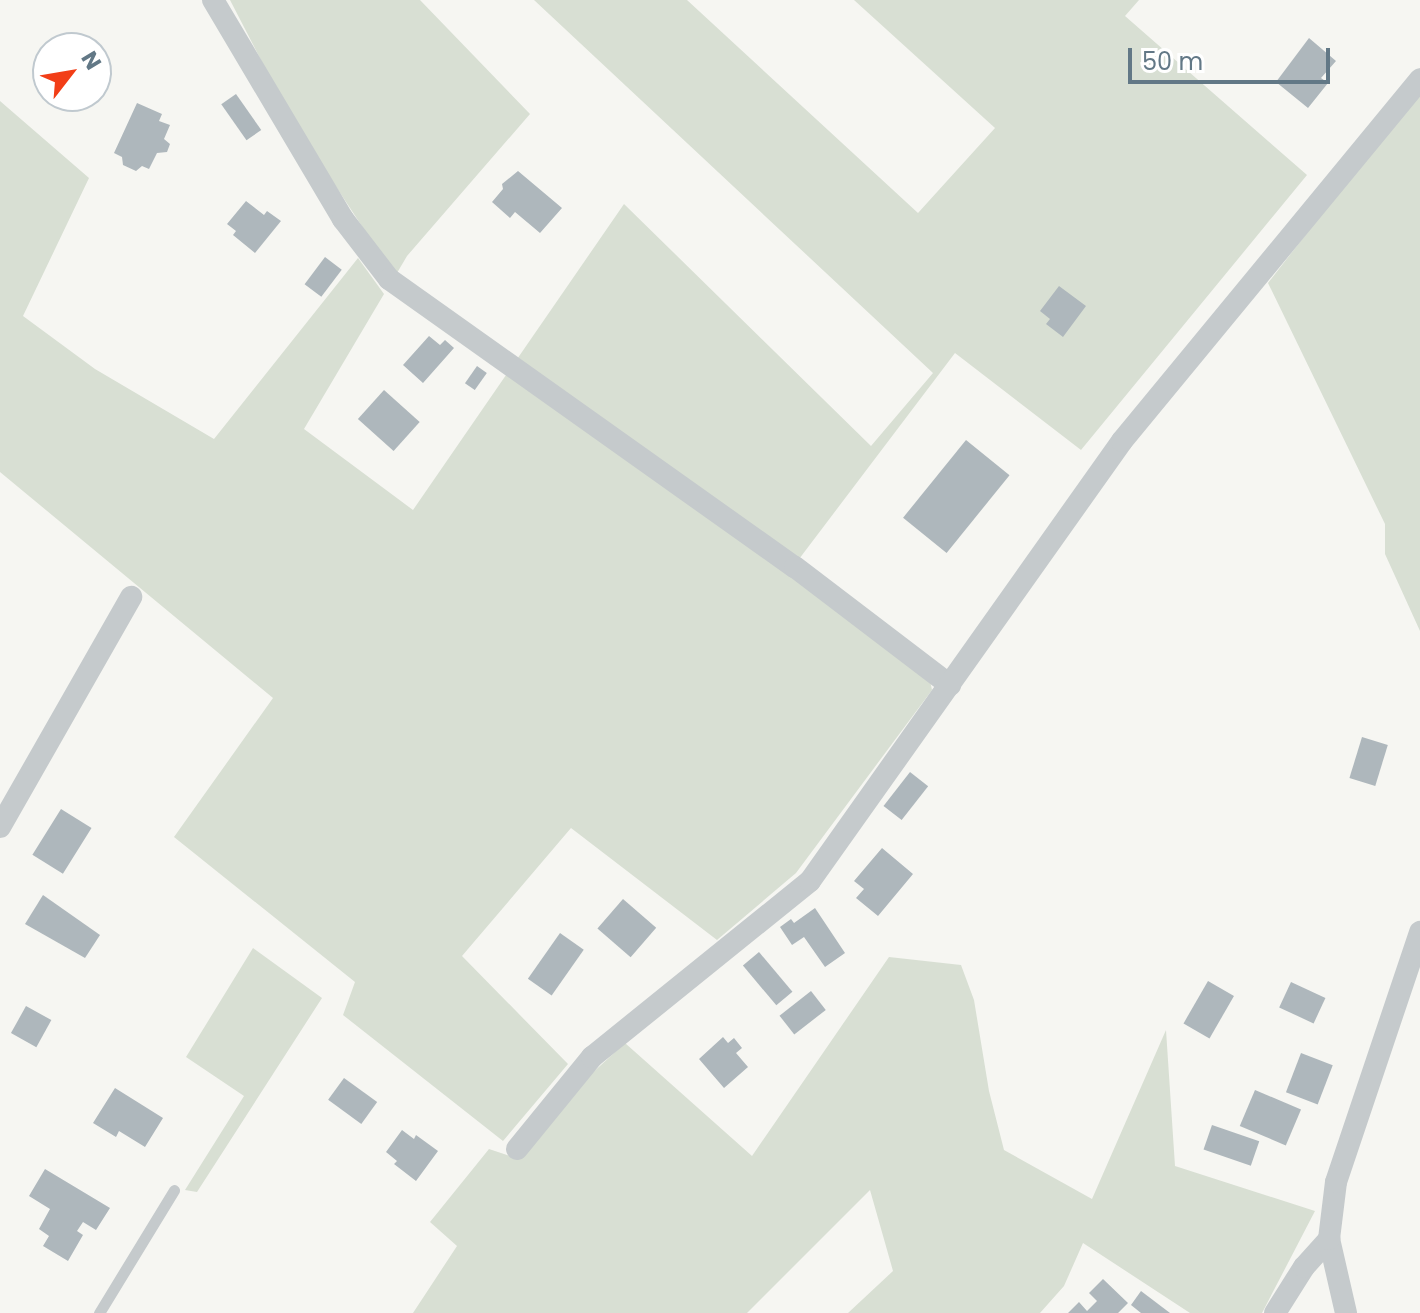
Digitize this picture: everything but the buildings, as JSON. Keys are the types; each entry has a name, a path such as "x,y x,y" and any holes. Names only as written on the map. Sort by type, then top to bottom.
{"street":[{"path":"213,0 343,219 389,279 795,567 950,685"},
{"path":"517,1149 592,1057 810,881 1122,441 1420,79"},
{"path":"0,827 131,597"},
{"path":"1346,1313 1329,1239 1336,1182 1420,932"},
{"path":"1275,1313 1304,1267 1329,1239"}],"lane":[{"path":"99,1313 174,1190"}],"shaded area":[{"path":"230,0 420,0 530,114 407,256 397,273 371,240 291,118"},
{"path":"534,0 687,0 918,213 995,128 854,0 1139,0 1125,16 1307,175 1081,450 955,353 790,571 929,676 932,690 796,873 717,940 571,828 462,956 568,1064 503,1141 343,1015 355,982 174,837 273,698 0,472 0,101 89,178 23,316 95,369 214,439 358,258 384,294 304,429 413,510 624,204 871,446 933,373"},
{"path":"1420,88 1420,631 1385,554 1385,524 1268,283"},
{"path":"253,948 322,998 197,1192 185,1190 244,1096 186,1057"},
{"path":"889,957 961,965 974,1000 989,1091 1004,1150 1092,1199 1166,1030 1175,1166 1315,1211 1262,1313 1190,1313 1083,1243 1064,1286 1040,1313 848,1313 893,1271 870,1190 747,1313 413,1313 457,1246 430,1222 489,1149 519,1159 589,1076 625,1043 752,1156"}]}
